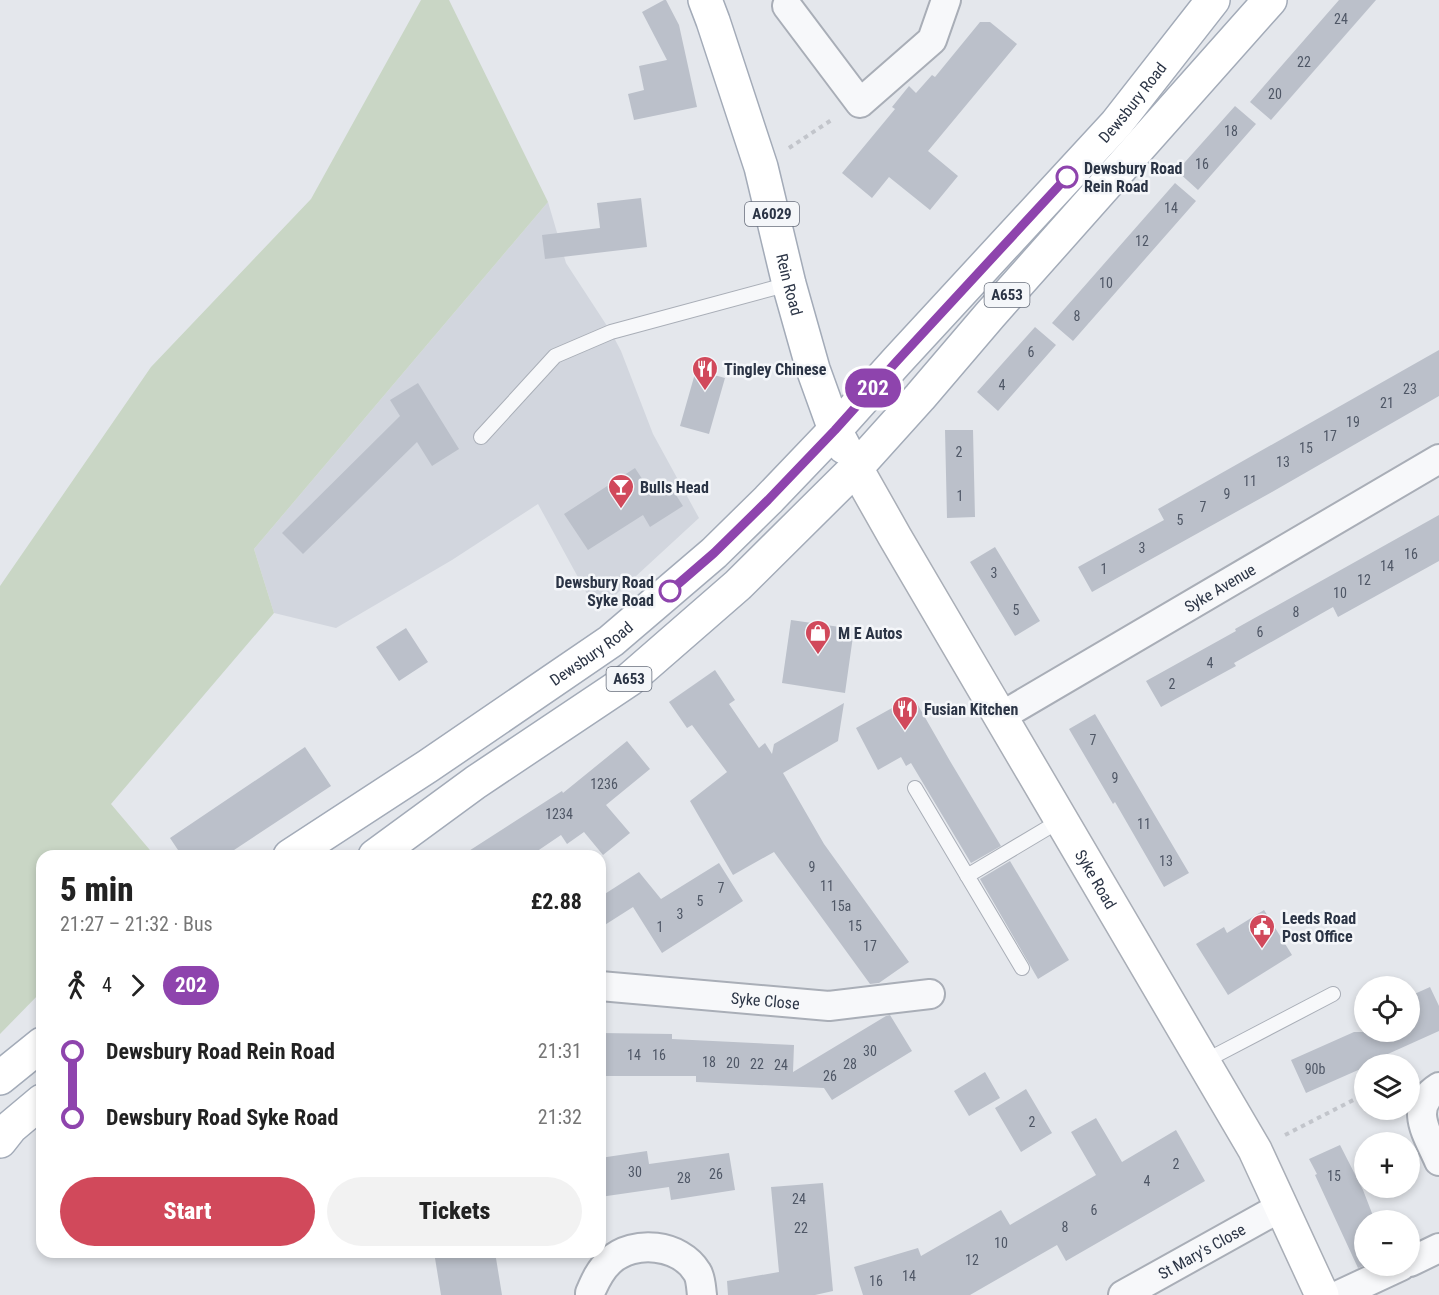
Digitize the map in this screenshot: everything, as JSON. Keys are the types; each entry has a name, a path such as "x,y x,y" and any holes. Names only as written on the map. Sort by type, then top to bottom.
{"main road":[{"name":"Rein Road","path":"705,0 761,167 789,284 813,369 835,430 856,468"},
{"name":"Dewsbury Road","path":"299,850 428,766 611,641 714,553 835,430 1116,124 1213,0"},
{"name":"A653","path":"383,850 476,782 630,679 738,585 856,468 1270,0"},
{"name":"Syke Road","path":"856,468 1255,1150 1322,1295"},
{"path":"0,1078 36,1049"},
{"path":"0,1141 11,1127 36,1106"}],"street":[{"path":"787,6 860,103 932,40 946,0"},
{"name":"Syke Avenue","path":"1000,717 1439,459"},
{"name":"Syke Close","path":"606,987 829,1006 930,993"},
{"path":"1439,1087 1427,1097 1422,1106 1421,1119 1439,1161"},
{"name":"St Mary's Close","path":"1123,1295 1281,1207"},
{"path":"590,1295 598,1275 611,1260 628,1250 648,1246 667,1250 685,1259 698,1273 702,1295"},
{"path":"1420,1257 1439,1248"},
{"path":"1339,1295 1380,1276"}],"lane":[{"path":"481,437 555,356 611,332 789,284"},
{"path":"915,788 1022,968"},
{"path":"967,876 1060,820"},
{"path":"1203,1062 1332,993"}],"path":[{"path":"761,167 860,103"},
{"path":"1255,1150 1354,1100"}],"shaded area":[{"path":"548,202 566,263 621,351 653,434 699,518 597,612 538,504 452,560 336,628 274,613 254,549"}],"green space":[{"path":"421,0 449,0 548,202 254,549 274,613 111,804 150,850 36,850 36,997 0,1034 0,586 151,367 311,199"}],"building":[{"path":"664,0 679,25 697,107 634,120 628,94 644,90 639,66 667,60 642,12"},
{"path":"1339,0 1376,0 1271,120 1250,102"},
{"path":"980,22 990,22 1017,44 928,151 958,176 930,210 889,177 872,198 842,173 895,109 892,107 909,86 916,93 932,75 935,77"},
{"path":"1235,106 1256,124 1198,190 1177,171"},
{"path":"1175,183 1196,201 1073,341 1052,323"},
{"path":"641,198 647,247 545,259 542,235 600,228 597,203"},
{"path":"1035,327 1056,345 998,411 977,392"},
{"path":"1439,350 1439,396 1092,592 1078,567 1164,520 1158,509"},
{"name":"Tingley Chinese","path":"696,370 725,378 709,434 680,426"},
{"path":"418,383 459,449 432,466 417,442 303,554 282,533 400,416 390,400"},
{"path":"945,430 973,430 975,517 947,518"},
{"path":"635,468 652,494 669,484 683,506 650,527 643,515 588,550 564,514"},
{"path":"1439,515 1439,561 1338,617 1333,607 1234,663 1236,666 1161,707 1146,681"},
{"path":"995,547 1040,621 1015,636 970,562"},
{"name":"M E Autos","path":"791,620 854,629 845,693 782,683"},
{"path":"406,628 428,662 399,681 376,647"},
{"path":"715,670 735,700 729,704 759,748 765,743 772,754 774,744 844,703 838,741 783,773 824,844 909,962 879,983 870,984 774,852 733,875 690,801 727,772 692,725 687,728 669,702"},
{"path":"915,700 1001,846 971,863 911,763 906,766 901,757 878,770 856,728 892,708 894,712"},
{"path":"1095,714 1189,873 1164,887 1115,802 1113,804 1069,729"},
{"path":"627,741 650,769 606,805 630,833 606,853 606,850 599,850 584,832 567,844 561,835 539,850 470,850 562,791 563,793"},
{"path":"305,747 331,786 234,850 178,850 170,838"},
{"path":"1010,861 1069,960 1038,979 980,879"},
{"path":"719,863 743,901 662,953 633,907 606,924 606,893 639,872 661,899"},
{"path":"1264,910 1292,955 1228,995 1196,944 1224,927 1227,933"},
{"path":"1430,987 1439,1006 1439,1031 1420,1040 1420,992"},
{"path":"890,1015 912,1051 832,1100 824,1088 696,1082 696,1076 606,1076 606,1033 672,1034 672,1039 794,1045 793,1072"},
{"path":"1354,1032 1354,1042 1415,1042 1388,1054 1354,1054 1354,1072 1306,1093 1291,1060"},
{"path":"985,1072 1000,1098 969,1116 954,1091"},
{"path":"1026,1089 1052,1133 1021,1152 995,1108"},
{"path":"1096,1118 1122,1162 1176,1130 1205,1181 1066,1261 1057,1245 970,1295 863,1295 854,1267 918,1248 921,1256 1001,1210 1010,1225 1096,1175 1071,1132"},
{"path":"1340,1145 1354,1172 1354,1198 1366,1198 1371,1210 1354,1210 1354,1259 1315,1175 1317,1174 1309,1159"},
{"path":"647,1151 649,1164 729,1153 735,1190 671,1200 669,1187 606,1196 606,1157"},
{"path":"823,1183 833,1291 815,1295 728,1295 727,1281 779,1272 771,1187"},
{"path":"435,1258 496,1258 502,1295 441,1295"}],"bus line":[{"name":"202","path":"670,591 714,553 768,500 1067,177"}],"place":[{"name":"Dewsbury Road Rein Road","path":"1067,177"},
{"name":"Tingley Chinese","path":"705,392"},
{"name":"Bulls Head","path":"621,510"},
{"name":"Dewsbury Road Syke Road","path":"670,591"},
{"name":"M E Autos","path":"818,656"},
{"name":"Fusian Kitchen","path":"905,732"},
{"name":"Leeds Road Post Office","path":"1262,950"}]}
